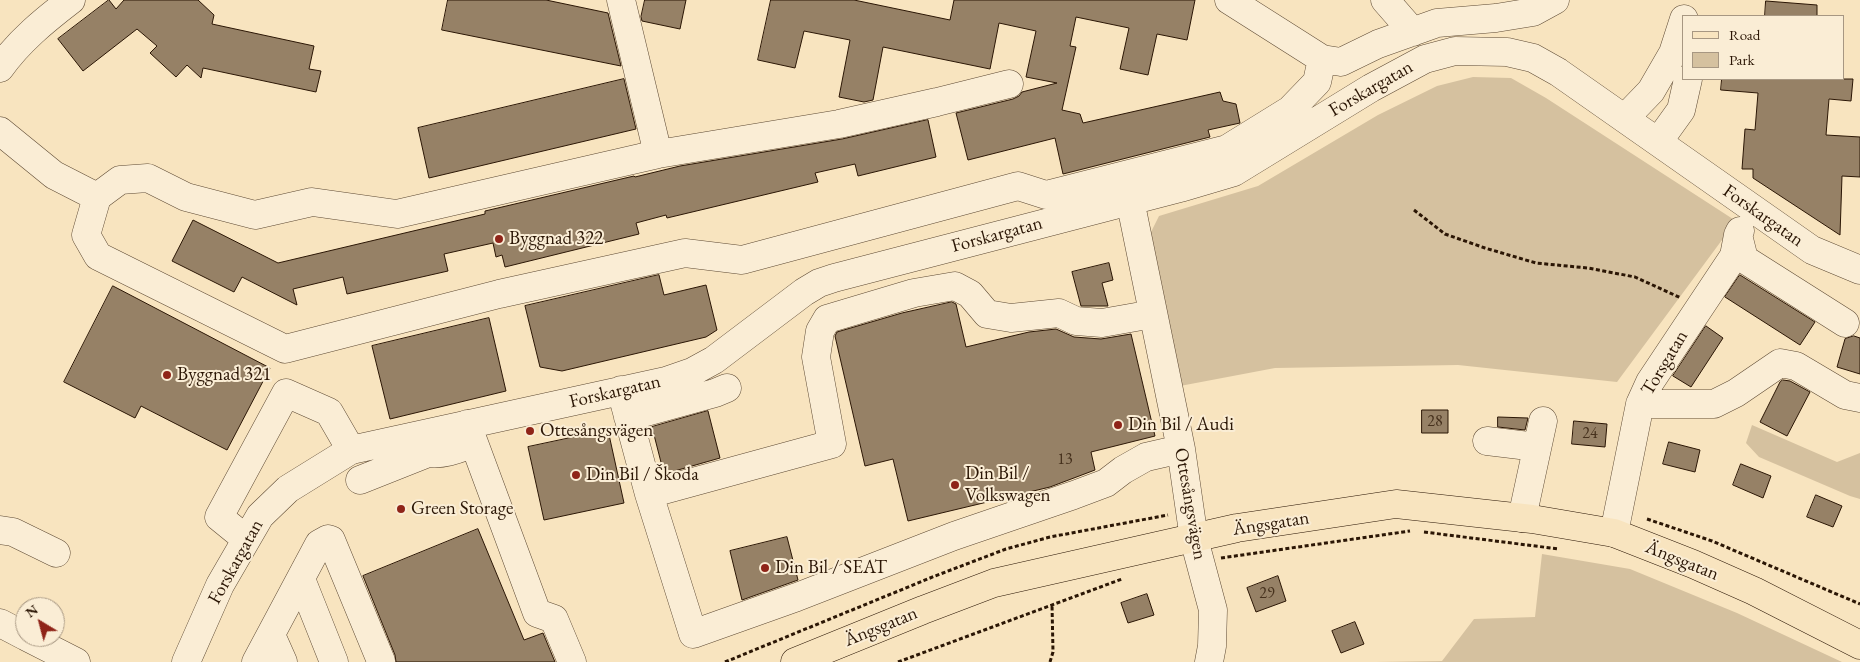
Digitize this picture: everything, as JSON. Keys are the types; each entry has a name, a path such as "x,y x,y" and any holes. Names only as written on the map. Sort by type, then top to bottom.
{"main road":[{"name":"Ängsgatan","path":"795,662 994,583 1238,528 1396,504 1522,518 1614,533 1693,564 1754,591 1860,645"},
{"name":"Ängsgatan","path":"1754,591 1860,630"}],"street":[{"path":"0,68 12,52 49,17 71,0"},
{"path":"621,0 658,154"},
{"path":"1229,0 1322,59 1341,62 1378,44 1437,23 1496,18 1533,12 1555,0"},
{"path":"1386,0 1413,32"},
{"path":"1624,118 1651,91 1673,53 1682,24"},
{"name":"Forskargatan","path":"186,662 220,585 260,516 288,489 351,450 470,434 621,390 666,381 692,372 714,360 804,292 819,283 1180,188 1234,172 1371,88 1425,59 1454,51 1507,52 1533,58 1565,77 1812,250 1860,270"},
{"path":"1009,84 839,124 658,154 396,214 312,202 256,215 186,197 148,178 120,180 98,197 86,235 98,256 285,349 499,294 685,253 742,260 1018,186 1046,195 1227,149 1290,110 1317,82 1322,59"},
{"path":"1658,142 1681,110 1688,80"},
{"path":"0,131 54,175 98,197"},
{"name":"Ottesångsvägen","path":"1130,200 1181,448 1194,539 1213,610 1212,646 1209,662"},
{"name":"Torsgatan","path":"1614,533 1640,404 1650,382 1734,256 1738,235 1754,210"},
{"path":"1738,235 1744,259 1844,323"},
{"path":"649,494 832,444 816,357 820,330 827,319 914,293 955,286 970,294 987,314 1011,318 1059,313 1076,321 1102,323 1153,314"},
{"path":"1640,404 1714,404 1736,393 1780,363 1796,366 1845,395 1860,398"},
{"path":"628,417 727,388"},
{"path":"621,390 649,494 693,634 797,597 954,536 1106,483 1123,470 1146,457 1181,448"},
{"path":"246,539 219,517 286,393 330,412 351,450"},
{"path":"360,480 428,453 437,455 448,453 470,434 537,613 554,619 572,662"},
{"path":"1486,441 1540,434 1522,518"},
{"path":"0,529 13,532 56,553"},
{"path":"256,662 319,544 328,539 331,540 381,661"},
{"path":"301,579 334,662"},
{"path":"0,624 15,632"},
{"path":"271,635 283,662"},
{"path":"46,647 76,662"}],"path":[{"path":"1414,210 1446,234 1485,248 1536,263 1588,268 1635,277 1679,298 1704,303"},
{"path":"1243,555 1407,530 1560,549"},
{"path":"898,662 1052,604 1128,578"},
{"path":"1050,662 1053,652 1052,604"}],"green space":[{"path":"1473,77 1511,78 1546,98 1736,221 1617,382 1458,365 1275,368 1180,386 1150,234 1159,216 1258,186 1378,115 1437,86"},
{"path":"1752,425 1837,462 1860,453 1860,499 1759,457 1746,443"},
{"path":"1542,554 1630,569 1737,613 1842,662 1376,662 1442,661 1474,619 1535,617"}],"building":[{"path":"109,0 116,9 124,0 198,0 214,15 212,24 314,46 309,69 321,71 316,92 203,68 201,78 187,65 176,77 150,53 157,46 137,29 83,71 58,39"},
{"path":"448,0 546,0 608,13 621,66 442,30"},
{"path":"645,0 686,0 680,29 642,21 641,17"},
{"path":"771,0 854,0 950,20 954,0 1195,0 1187,40 1157,34 1148,75 1120,69 1129,28 1076,17 1070,46 1076,47 1062,110 1080,114 1083,123 1220,92 1223,101 1236,104 1240,123 1208,130 1210,137 1063,174 1055,138 968,160 956,113 1013,99 1022,92 1057,83 1026,77 1036,31 999,23 990,69 883,47 873,100 864,102 839,97 850,40 804,31 795,68 758,60"},
{"path":"1766,1 1817,5 1817,15 1765,15"},
{"path":"624,79 636,129 429,178 418,128"},
{"path":"1853,79 1851,101 1829,99 1826,135 1860,137 1860,177 1842,176 1840,235 1753,178 1753,169 1742,169 1745,129 1755,130 1758,93 1721,90 1722,80"},
{"name":"Byggnad 322","path":"928,120 936,157 858,176 855,164 815,173 818,182 667,218 666,215 636,223 639,234 505,267 502,255 496,257 493,243 444,254 448,271 347,294 343,277 293,289 297,305 242,277 234,292 172,261 193,220 278,263 485,214 485,211 634,176 680,166 842,139"},
{"path":"1109,263 1113,280 1102,283 1108,306 1081,306 1072,272"},
{"path":"659,275 664,295 706,285 717,330 706,337 562,371 540,367 525,306"},
{"path":"1740,275 1815,322 1800,345 1725,297"},
{"name":"Byggnad 321","path":"113,286 270,368 227,450 141,406 135,418 64,382"},
{"path":"952,302 956,304 966,347 1029,332 1056,329 1074,337 1101,339 1131,334 1155,436 1091,452 1095,470 1050,487 908,521 893,459 865,466 835,336 837,332 902,313"},
{"path":"489,318 506,391 390,419 372,346"},
{"path":"1706,326 1723,338 1691,387 1673,376"},
{"path":"1854,336 1860,338 1860,374 1837,367 1845,339"},
{"path":"1783,380 1790,381 1810,392 1787,436 1760,422 1780,382"},
{"path":"1422,410 1448,410 1448,433 1422,433"},
{"path":"708,411 720,458 664,474 652,427"},
{"path":"1498,417 1528,418 1525,430 1498,427"},
{"path":"1574,421 1607,424 1605,447 1572,444"},
{"name":"Din Bil / Škoda","path":"608,430 624,503 544,520 528,447"},
{"path":"1669,442 1700,450 1695,472 1663,464"},
{"path":"1741,464 1771,476 1763,498 1733,485"},
{"path":"1816,495 1842,506 1833,527 1807,517"},
{"path":"478,529 524,640 543,633 555,662 396,662 395,655 363,576"},
{"name":"Din Bil / SEAT","path":"787,537 798,580 742,600 730,551"},
{"path":"1278,576 1286,601 1256,612 1247,588"},
{"path":"1147,594 1154,615 1128,623 1121,603"},
{"path":"1355,622 1364,644 1341,653 1332,631"}],"place":[{"name":"Byggnad 322","path":"499,239"},
{"name":"Byggnad 321","path":"167,375"},
{"name":"Din Bil / Audi","path":"1118,425"},
{"name":"Ottesångsvägen","path":"530,431"},
{"name":"Din Bil / Škoda","path":"576,475"},
{"name":"Din Bil / Volkswagen","path":"955,485"},
{"name":"Green Storage","path":"401,509"},
{"name":"Din Bil / SEAT","path":"765,568"}]}
